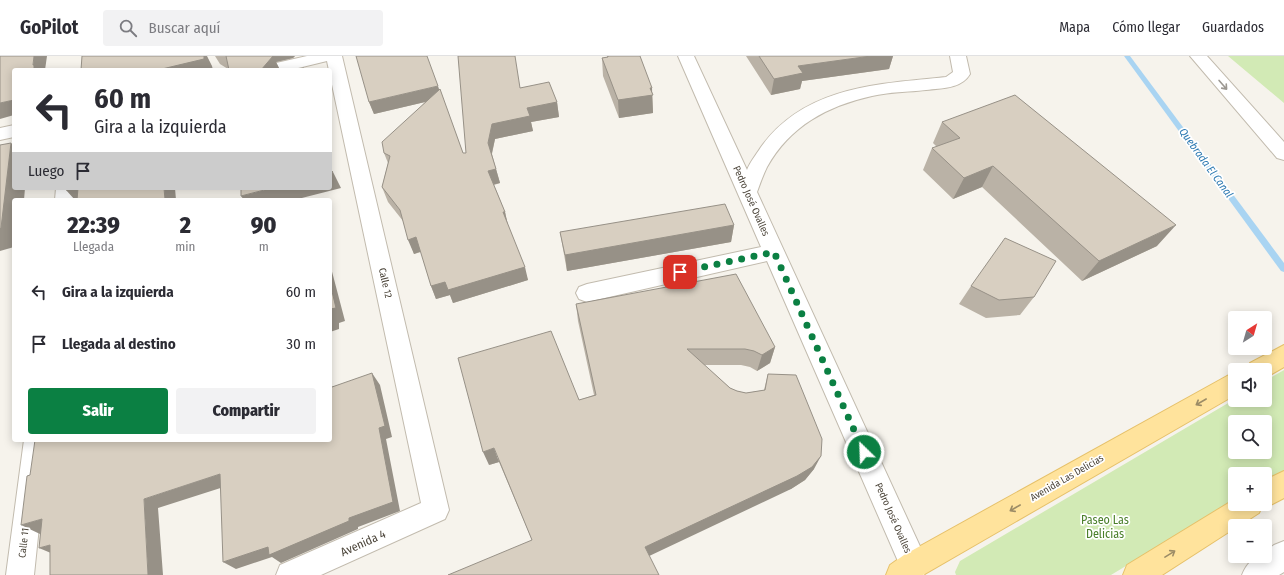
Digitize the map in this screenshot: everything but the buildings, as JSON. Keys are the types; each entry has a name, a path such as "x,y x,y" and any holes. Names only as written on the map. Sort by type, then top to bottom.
{"main road":[{"path":"1270,363 1284,355"},
{"name":"Avenida Las Delicias","path":"914,572 1228,387"},
{"path":"1272,491 1284,483"},
{"path":"1137,575 1239,511"}],"street":[{"path":"277,68 328,56"},
{"name":"Calle 12","path":"334,56 436,510"},
{"name":"Pedro José Ovalles","path":"686,56 774,252 914,572"},
{"path":"747,193 758,166 778,137 802,116 833,101 872,90 950,82 962,74 958,56"},
{"path":"1198,56 1284,154"},
{"path":"0,134 12,131"},
{"path":"587,293 774,252"},
{"name":"Calle 11","path":"20,575 36,442"},
{"name":"Avenida 4","path":"290,575 436,510"},
{"path":"1256,575 1284,555"}],"green space":[{"path":"1228,56 1284,56 1284,103"},
{"name":"Paseo Las Delicias","path":"1284,370 1284,470 1272,478 1272,467 1228,467 1228,504 1111,575 956,575 955,572 960,561 1228,403 1228,407 1272,407 1272,377"}],"waterway":[{"name":"Quebrada El Canal","path":"1127,56 1284,269"}],"route":[{"path":"680,272 774,252 864,452"}]}
